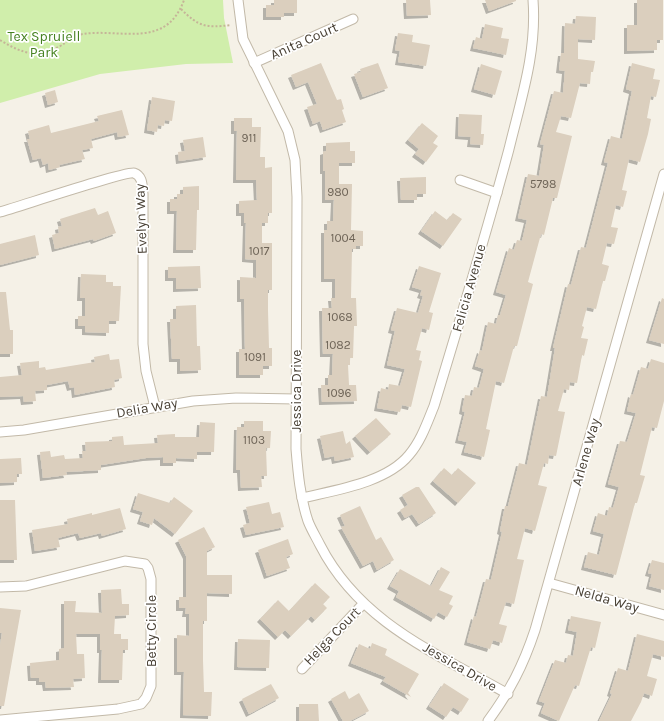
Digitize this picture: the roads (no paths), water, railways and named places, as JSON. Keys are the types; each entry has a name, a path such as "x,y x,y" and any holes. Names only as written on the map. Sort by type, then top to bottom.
{"street":[{"name":"Jessica Drive","path":"238,0 243,39 288,131 295,160 297,197 297,456 302,498 308,522 326,557 343,581 363,604 397,631 508,694"},
{"name":"Felicia Avenue","path":"302,498 362,483 389,472 409,456 423,433 434,406 497,193 528,75 534,43 533,0"},
{"name":"Anita Court","path":"254,64 353,19"},
{"name":"Evelyn Way","path":"0,212 132,172 138,175 142,180 143,344 146,371 155,406"},
{"name":"Arlene Way","path":"488,721 508,694 527,654 549,583 664,174"},
{"path":"460,180 497,193"},
{"name":"Delia Way","path":"0,432 24,430 155,406 193,401 236,398 296,400"},
{"name":"Betty Circle","path":"0,587 26,586 125,561 145,564 152,579 151,686 146,698 141,704 118,709 0,720"},
{"name":"Nelda Way","path":"549,583 664,615"},
{"name":"Helga Court","path":"302,669 363,604"}],"park label":[{"name":"Tex Spruiell Park","path":"44,44"}]}
